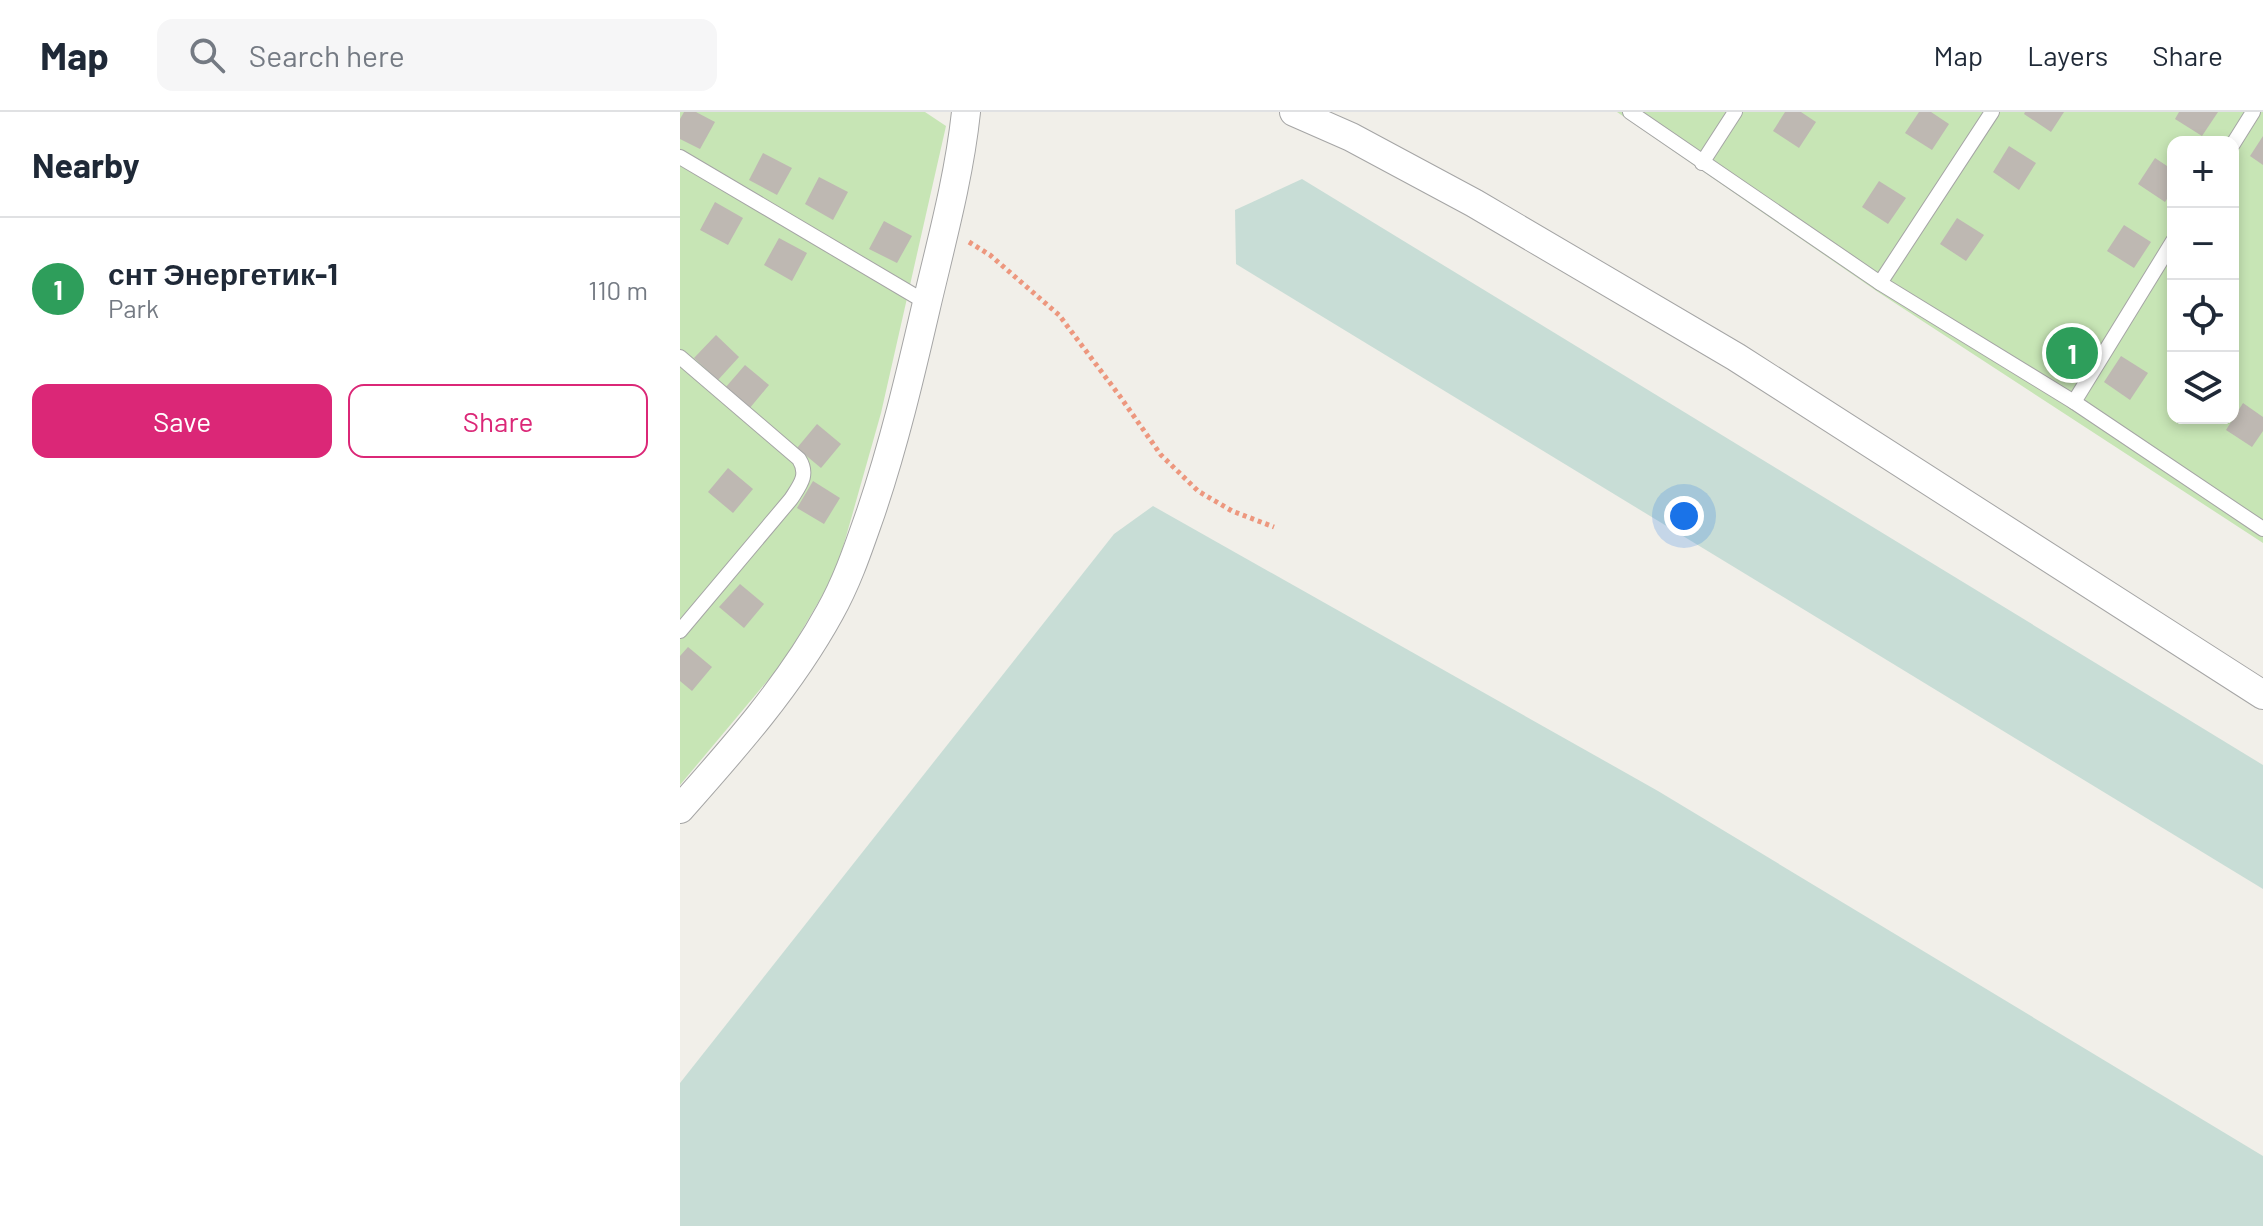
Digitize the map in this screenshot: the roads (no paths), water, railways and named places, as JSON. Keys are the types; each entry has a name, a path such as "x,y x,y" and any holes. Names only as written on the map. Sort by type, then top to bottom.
{"street":[{"path":"680,809 767,708 831,611 854,561 901,415 945,226 966,112"},
{"path":"1294,112 1351,137 1474,203 1736,357 2263,695"}],"lane":[{"path":"1630,112 1880,283 2261,522"},
{"path":"1702,163 1735,112"},
{"path":"1880,283 1992,112"},
{"path":"2238,136 2253,112"},
{"path":"680,157 927,303"},
{"path":"2074,402 2167,251"},
{"path":"680,357 799,459 804,468 804,479 791,499 680,631"}],"place":[{"name":"снт Энергетик-1","path":"2072,353"}]}
